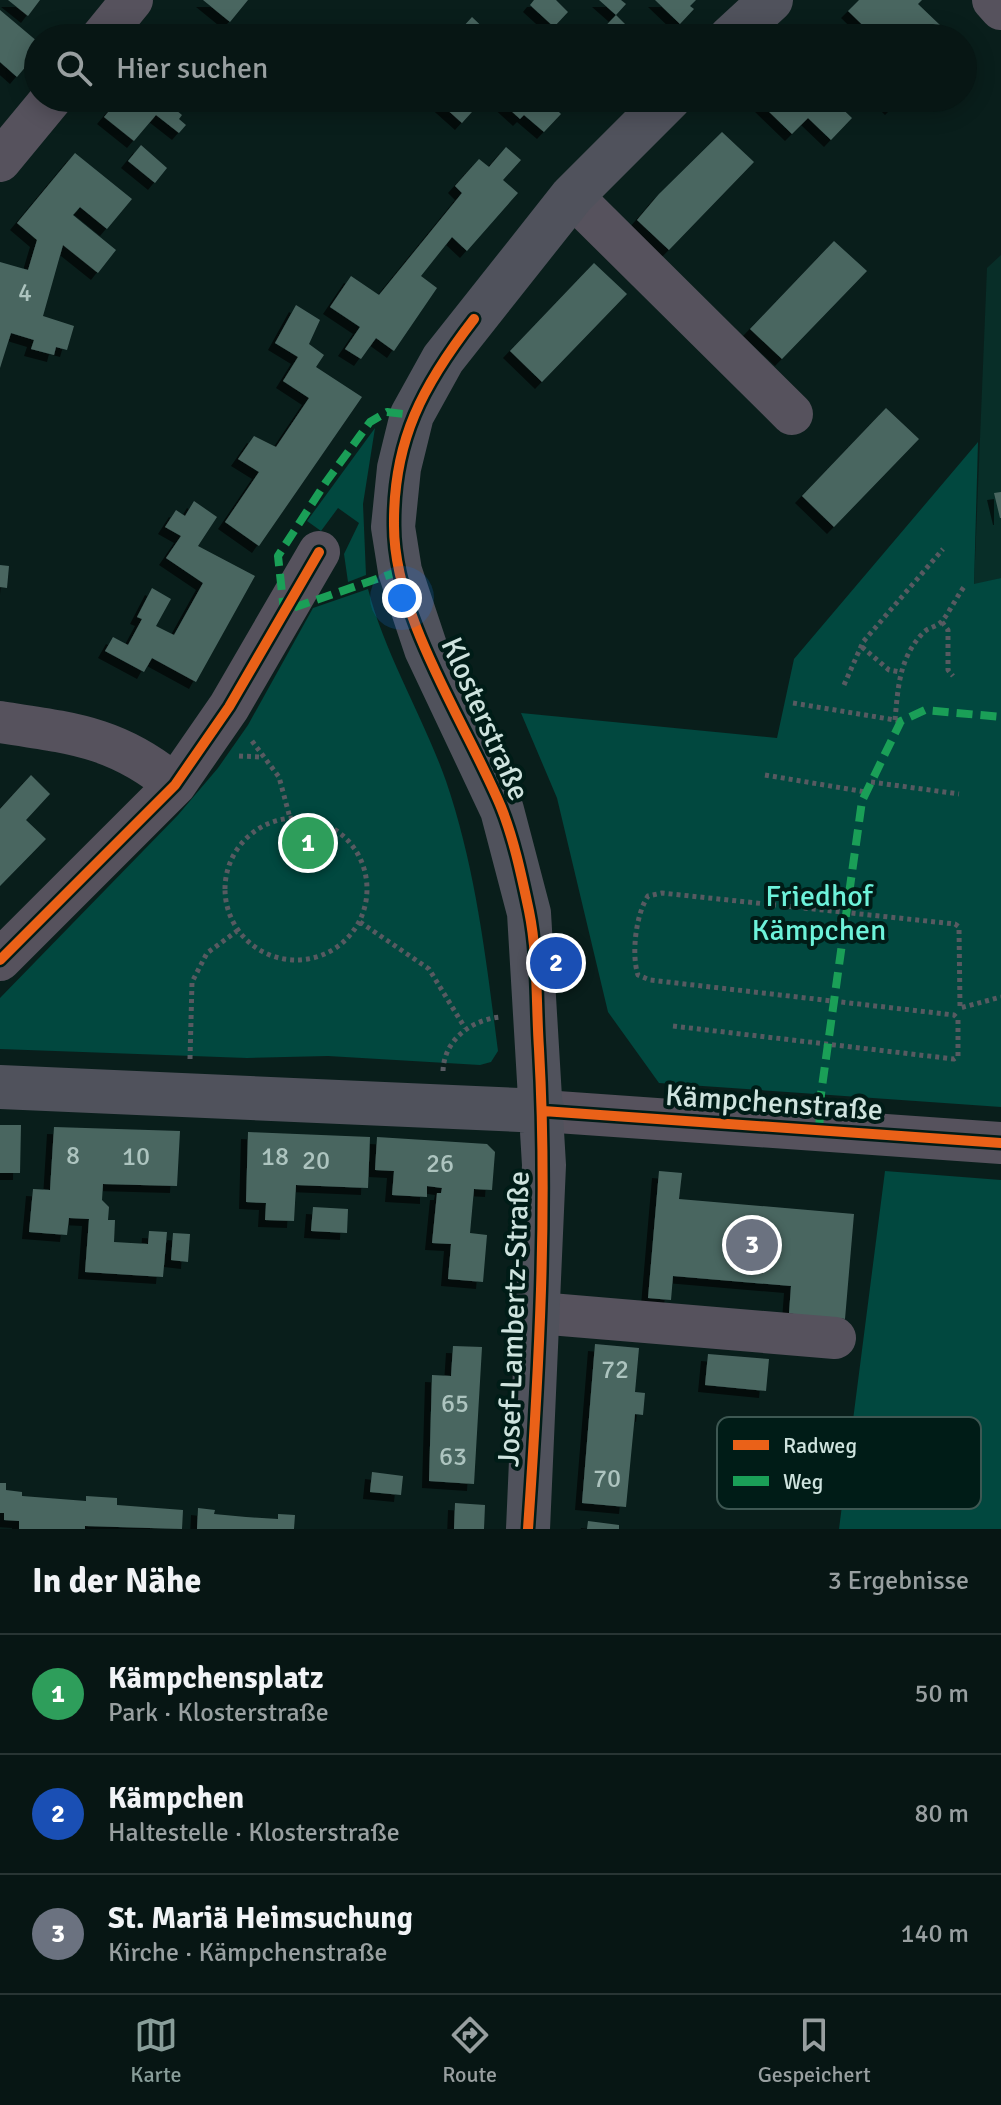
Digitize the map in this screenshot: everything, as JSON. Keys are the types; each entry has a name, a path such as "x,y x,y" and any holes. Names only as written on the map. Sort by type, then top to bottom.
{"main road":[{"path":"745,24 771,0"},
{"name":"Klosterstraße","path":"543,1111 529,913 502,810 426,649 400,571 393,527 399,468 412,415 443,359 572,196 656,112"},
{"name":"Kämpchenstraße","path":"0,1087 442,1104 543,1111"},
{"name":"Josef-Lambertz-Straße","path":"528,1529 543,1111"}],"street":[{"path":"112,24 132,0"},
{"path":"993,0 1001,9"},
{"path":"0,161 40,112"},
{"path":"572,196 792,414"},
{"path":"0,960 175,785 229,707 319,552"},
{"path":"0,722 119,746 149,763 175,785"},
{"name":"Kämpchenstraße","path":"543,1111 1001,1143"},
{"path":"538,1313 835,1338"}],"path":[{"path":"844,685 862,647 943,549"},
{"path":"793,703 898,721 900,672 925,631 942,622 964,587"},
{"path":"942,622 948,630 948,670 953,676"},
{"path":"862,647 889,670 900,672"},
{"path":"229,707 279,777 290,818"},
{"path":"765,775 866,792"},
{"path":"871,782 959,794"},
{"path":"290,818 322,823 349,841 361,859 368,880 367,902 360,922 346,942 325,956 301,961 266,954 255,948 237,931 228,912 224,891 227,869 236,850 250,834 269,823 290,818"},
{"path":"673,1026 954,1059 958,1056 958,1019 954,1015 650,980 638,975 634,964 641,906 648,896 662,893 955,924 959,927 960,1008 1001,997"},
{"path":"360,922 410,952 429,969 465,1028"},
{"path":"190,1094 192,982 207,953 237,931"},
{"path":"442,1104 443,1062 453,1041 465,1028 495,1017 537,1016"}],"shaded area":[{"path":"1001,255 1001,578 974,585 987,268"}],"green space":[{"path":"375,428 363,504 366,575 348,582 344,554 359,523 338,508 321,531 307,521"},
{"name":"Friedhof Kämpchen","path":"978,442 974,584 1001,578 1001,1107 659,1083 608,1012 557,798 521,713 777,738 794,659"},
{"path":"368,589 385,639 446,781 465,847 479,914 498,1051 491,1062 480,1065 328,1056 247,1058 0,1049 0,998 178,815 218,768 248,725 313,608"},
{"path":"885,1171 1001,1180 1001,1529 839,1529 842,1509 981,1509 981,1417 853,1417"}],"building":[{"path":"8,0 40,0 28,16"},
{"path":"203,0 248,0 230,22"},
{"path":"534,0 556,0 568,12 557,24 551,24 530,5"},
{"path":"599,0 621,0 626,4 616,15"},
{"path":"655,0 696,0 690,6 694,9 680,24"},
{"path":"859,0 922,0 918,4 939,24 861,24 848,11"},
{"path":"0,10 24,30 24,69 17,77 0,62"},
{"path":"616,15 625,24 607,24"},
{"path":"472,17 479,24 466,24"},
{"path":"108,112 178,112 182,115 179,119 186,125 179,133 156,115 134,141 104,117"},
{"path":"450,112 472,112 462,123"},
{"path":"512,112 561,114 544,132 524,115 520,119"},
{"path":"769,112 846,112 852,118 831,140 808,118 792,134"},
{"path":"722,132 754,162 669,250 637,220"},
{"path":"141,145 167,168 155,183 128,161"},
{"path":"506,147 521,160 503,180 518,193 467,251 452,237 421,276 437,288 394,351 376,338 361,359 345,349 360,327 330,307 351,276 379,295 462,193 455,186 479,159 489,167"},
{"path":"75,153 132,199 107,229 80,207 73,215 116,250 98,273 63,245 43,316 74,326 67,350 56,347 54,355 31,349 34,340 11,333 0,368 0,262 28,270 37,240 17,223"},
{"path":"834,241 867,271 782,359 750,329"},
{"path":"594,263 627,294 542,382 510,351"},
{"path":"296,305 320,320 309,344 324,355 316,367 362,397 259,546 225,522 259,472 238,459 254,436 276,447 309,398 283,381 298,357 275,343"},
{"path":"886,408 919,439 834,527 802,496"},
{"path":"1001,492 1001,518 1000,518 994,493"},
{"path":"194,501 217,517 198,546 255,576 196,682 152,658 144,672 105,651 113,637 128,645 142,619 137,617 152,588 171,599 156,626 174,635 203,583 166,558 181,536 165,527 176,510 185,516"},
{"path":"0,565 9,566 7,588 0,587"},
{"path":"31,775 50,794 26,820 46,839 0,886 0,809"},
{"path":"0,1125 21,1125 20,1173 0,1173"},
{"path":"54,1127 180,1131 177,1186 103,1184 102,1200 109,1207 108,1220 115,1220 114,1242 148,1244 149,1231 167,1232 163,1277 85,1272 89,1219 69,1218 67,1235 29,1232 33,1189 50,1190"},
{"path":"248,1132 370,1137 368,1188 296,1185 294,1221 265,1220 266,1203 246,1202"},
{"path":"377,1137 487,1144 495,1152 492,1190 474,1189 470,1233 487,1235 483,1282 448,1279 451,1244 432,1243 437,1193 441,1193 442,1188 427,1186 427,1197 392,1195 394,1171 375,1170"},
{"path":"659,1171 682,1173 679,1199 854,1214 845,1319 839,1318 839,1323 789,1313 791,1286 673,1276 671,1300 648,1298"},
{"path":"313,1207 348,1209 347,1233 311,1231"},
{"path":"173,1233 190,1234 188,1262 171,1260"},
{"path":"595,1344 639,1348 635,1392 645,1393 643,1415 635,1414 626,1507 582,1503"},
{"path":"453,1346 482,1347 474,1484 429,1481 432,1375 451,1376"},
{"path":"708,1354 769,1359 766,1391 705,1385"},
{"path":"372,1472 403,1476 401,1495 370,1492"},
{"path":"0,1483 6,1483 6,1490 22,1492 22,1496 86,1501 86,1496 117,1498 117,1505 183,1510 182,1529 85,1526 85,1529 19,1529 19,1521 4,1520 4,1513 0,1513"},
{"path":"455,1503 485,1505 484,1529 454,1529"},
{"path":"198,1508 215,1510 214,1514 246,1517 278,1519 278,1514 295,1515 294,1529 197,1529"},
{"path":"588,1521 619,1525 619,1529 587,1529"}],"marked path":[{"path":"400,571 284,611 278,556 370,422 387,412 412,415"},
{"path":"819,1131 821,1094 862,801 901,721 925,710 1001,717"}],"cycle path":[{"path":"474,319 440,367 414,415 399,467 394,526 397,561 406,597 434,670 501,807 517,859 532,928 543,1169 539,1349 528,1529"},
{"path":"0,960 175,785 229,707 319,552"},
{"path":"543,1111 1001,1143"}],"place":[{"name":"Kämpchensplatz","path":"308,843"},
{"name":"Kämpchen","path":"556,963"},
{"name":"St. Mariä Heimsuchung","path":"752,1245"}]}
